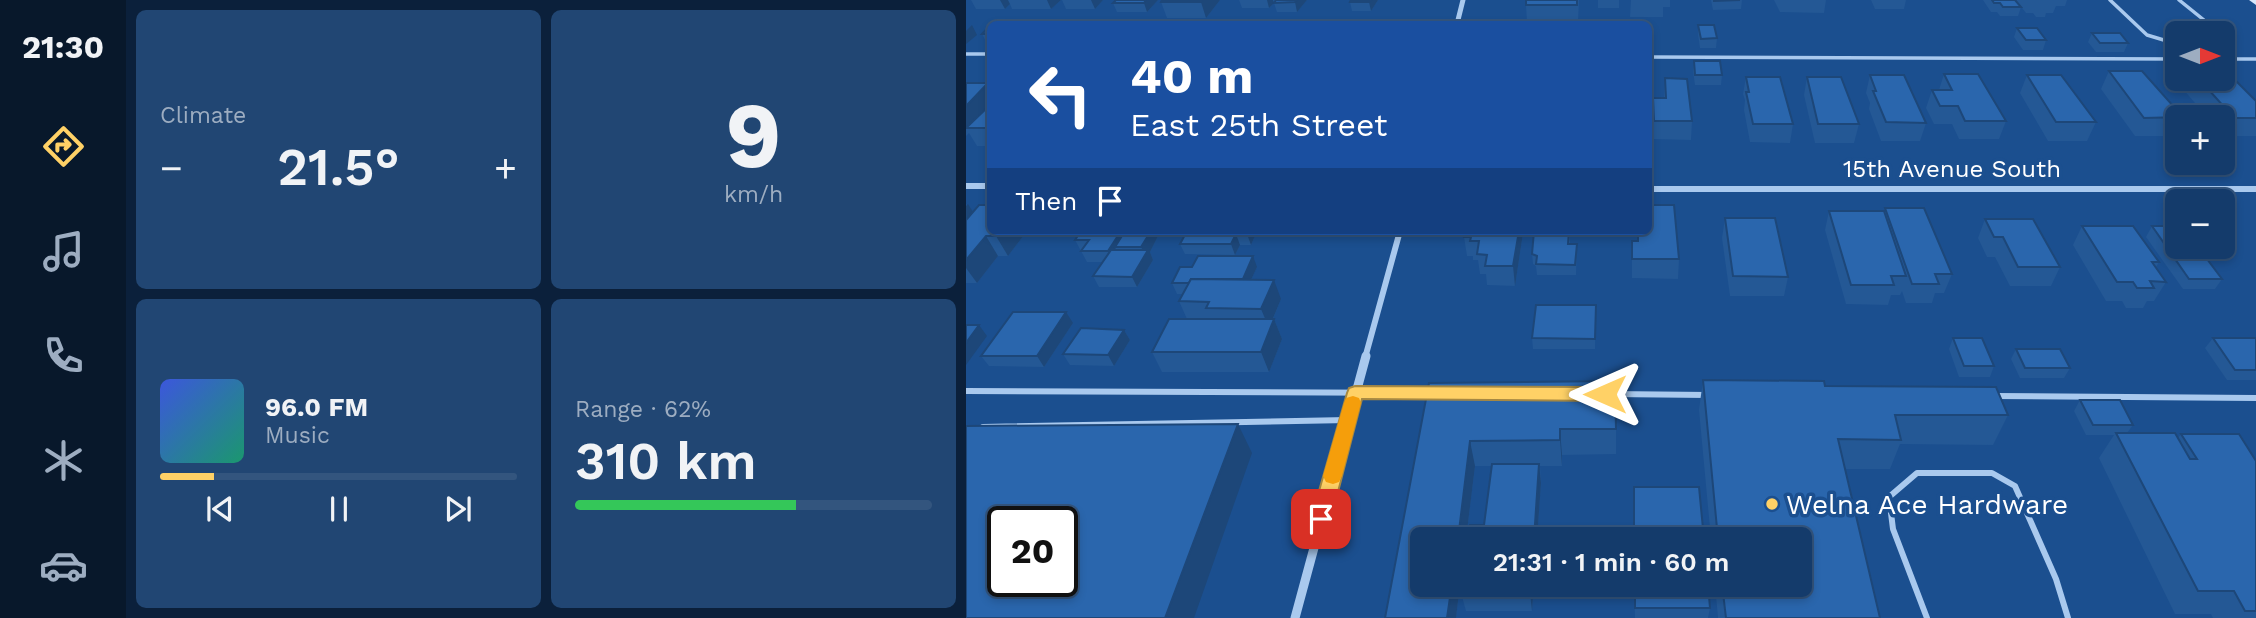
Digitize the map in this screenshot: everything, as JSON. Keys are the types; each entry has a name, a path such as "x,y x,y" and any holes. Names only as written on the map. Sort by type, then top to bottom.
{"street":[{"path":"1458,21 1463,0"},
{"path":"966,186 987,186"},
{"name":"15th Avenue South","path":"1652,189 2256,189"},
{"path":"1295,618 1399,235"}],"lane":[{"path":"2110,0 2140,33 2165,43"},
{"path":"2179,0 2205,21"},
{"path":"966,54 987,54"},
{"path":"1652,57 2165,59"},
{"path":"2235,59 2256,59"},
{"path":"966,391 1442,393"},
{"path":"1608,394 1718,395"},
{"path":"1980,396 2256,398"},
{"path":"979,428 992,425 1348,420"},
{"path":"1927,618 1893,529 1889,497 1917,473 1992,473 2015,486 2056,579 2068,618"}],"building":[{"path":"1116,0 1146,0 1144,3 1113,3"},
{"path":"1162,0 1202,0 1161,2"},
{"path":"1276,0 1297,0 1274,3"},
{"path":"1351,0 1371,0 1350,2"},
{"path":"1526,0 1577,0 1577,5 1526,5"},
{"path":"1992,0 2015,0 2021,7 2003,7"},
{"path":"997,20 1028,20 1027,21"},
{"path":"1698,25 1714,25 1717,38 1701,39"},
{"path":"2017,28 2037,28 2046,40 2026,40"},
{"path":"2092,33 2120,33 2128,43 2100,43"},
{"path":"1694,61 1720,61 1722,75 1695,75"},
{"path":"2109,71 2142,71 2172,105 2165,105 2165,117 2144,118"},
{"path":"1944,74 1978,74 2006,121 1965,121 1958,106 1940,106 1932,90 1952,90"},
{"path":"1870,75 1904,75 1926,123 1886,122 1873,91 1876,91"},
{"path":"2027,75 2061,75 2096,122 2056,122"},
{"path":"1746,77 1780,77 1793,124 1753,124 1746,92 1749,92"},
{"path":"1807,77 1841,77 1859,124 1818,124"},
{"path":"1665,78 1687,79 1692,121 1654,121 1653,98 1666,98"},
{"path":"2235,80 2256,101 2256,118 2235,118 2235,105 2222,105 2210,91 2235,91"},
{"path":"966,83 987,83 987,84 966,106"},
{"path":"987,108 987,128 966,128"},
{"path":"979,205 987,205 987,235 997,235 986,236 966,260 966,220"},
{"path":"1652,205 1674,205 1679,259 1632,259 1632,241 1638,241 1638,235 1652,235"},
{"path":"1885,208 1924,208 1952,274 1935,274 1939,284 1912,284"},
{"path":"1829,211 1884,211 1906,276 1891,276 1894,285 1851,285"},
{"path":"1725,218 1775,218 1788,277 1733,276"},
{"path":"1985,219 2033,219 2060,267 2018,267 2003,237 1994,237"},
{"path":"2082,226 2133,226 2159,262 2152,262 2166,282 2150,281 2154,288 2137,288 2133,282 2117,282"},
{"path":"2152,226 2165,226 2165,245"},
{"path":"1078,235 1118,235 1108,251 1081,251 1089,240 1075,240"},
{"path":"1122,235 1148,235 1141,247 1115,247"},
{"path":"1185,235 1236,235 1231,244 1180,244"},
{"path":"1518,235 1513,266 1485,266 1487,255 1477,254 1479,241 1470,241 1471,237 1464,237"},
{"path":"1534,235 1569,235 1568,244 1577,244 1575,265 1536,264 1537,256 1532,254"},
{"path":"1111,250 1148,250 1132,277 1093,276"},
{"path":"1198,256 1253,256 1243,279 1191,279 1189,283 1172,283 1180,267 1192,267"},
{"path":"2175,259 2207,259 2222,279 2189,279"},
{"path":"1191,279 1274,280 1261,309 1206,308 1209,302 1179,301"},
{"path":"1536,305 1596,305 1595,339 1532,338"},
{"path":"1013,312 1066,312 1037,356 981,356"},
{"path":"1169,319 1274,319 1261,352 1152,352"},
{"path":"966,325 979,325 966,343"},
{"path":"1081,328 1124,330 1108,355 1063,354"},
{"path":"1953,338 1982,338 1994,366 1964,366"},
{"path":"2213,338 2256,338 2256,370 2235,370"},
{"path":"2016,349 2060,349 2070,368 2025,368"},
{"name":"Welna Ace Hardware","path":"1703,380 1824,381 1825,386 1996,387 2008,415 1895,415 1901,440 1838,439 1880,618 1726,618 1724,597 1812,597 1812,527 1717,527"},
{"path":"1615,381 1616,429 1560,429 1560,440 1470,441 1459,527 1410,527 1410,597 1450,597 1447,618 1385,618 1429,383"},
{"path":"2080,400 2120,400 2133,425 2093,425"},
{"path":"1238,424 1165,618 966,618 966,426"},
{"path":"2116,433 2175,433 2190,459 2197,459 2181,434 2239,434 2256,461 2256,611 2245,611 2234,591 2198,591"},
{"path":"1492,464 1539,464 1535,527 1470,527 1484,525"},
{"path":"1634,487 1699,487 1703,527 1634,527"},
{"path":"1635,597 1709,597 1710,608 1635,608"}],"slow traffic":[{"path":"1333,476 1353,403"}],"place":[{"name":"Welna Ace Hardware","path":"1772,504"}],"route":[{"path":"1321,519 1355,393 1605,394"}]}
